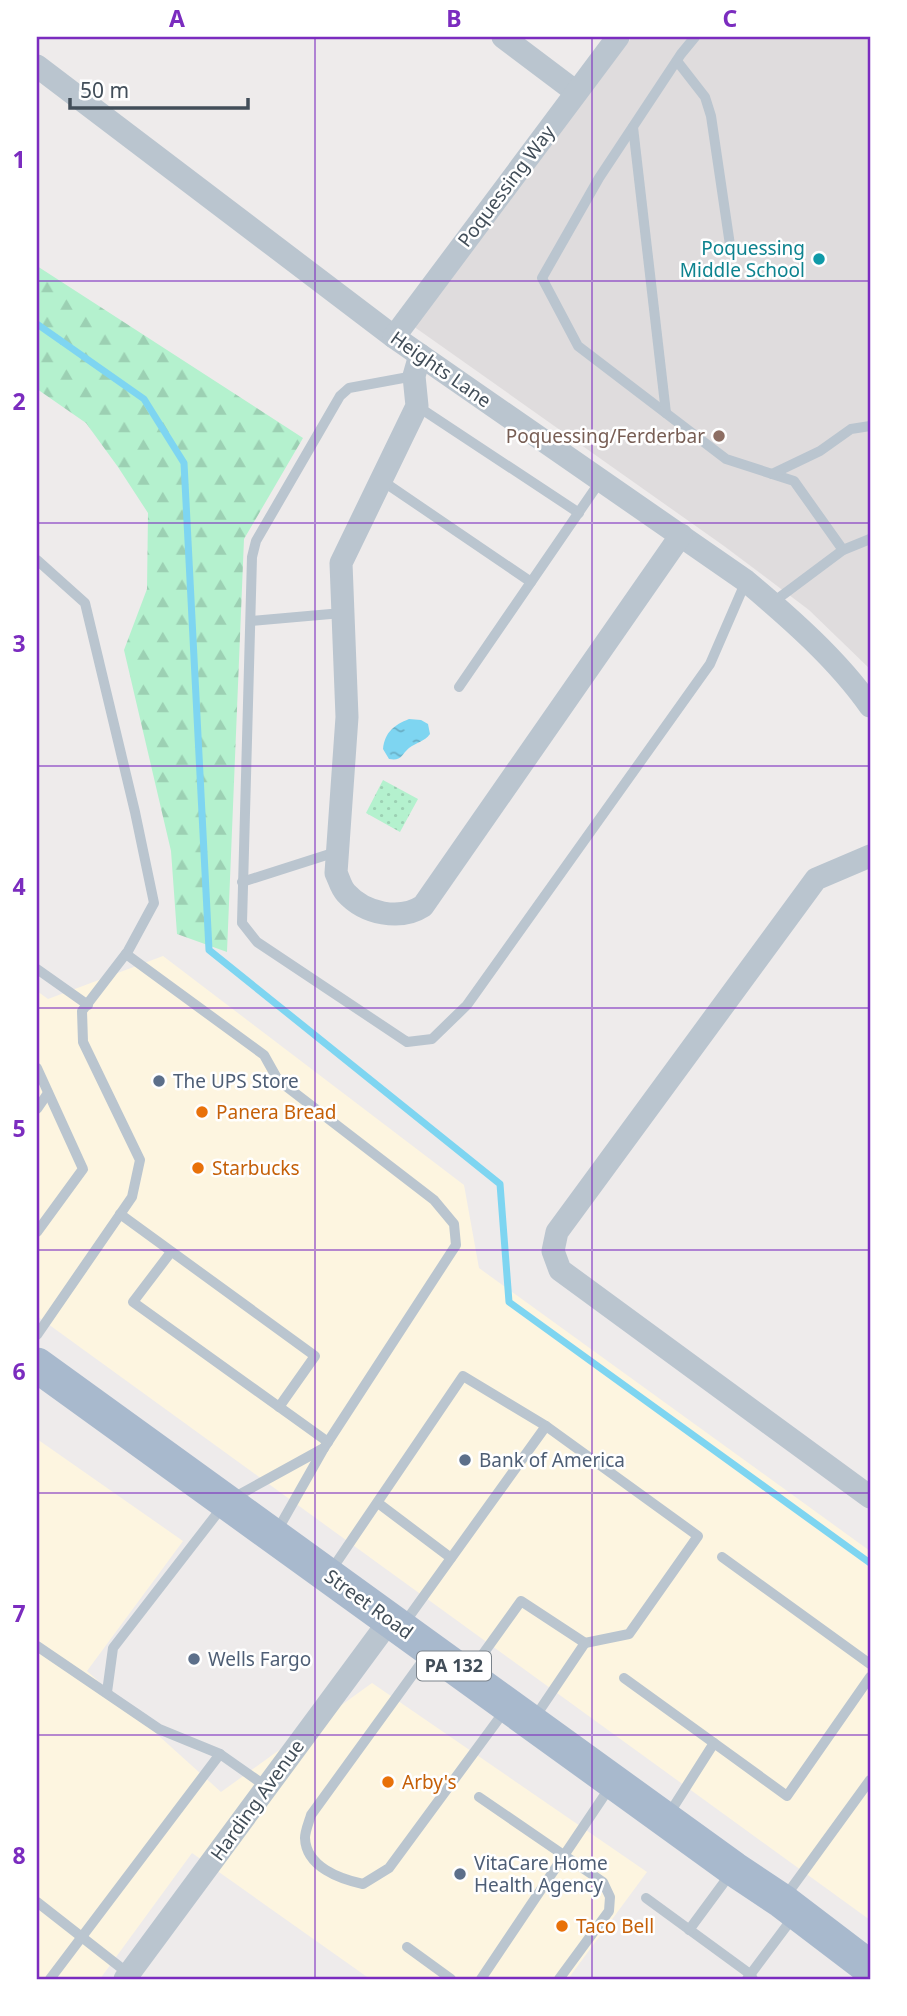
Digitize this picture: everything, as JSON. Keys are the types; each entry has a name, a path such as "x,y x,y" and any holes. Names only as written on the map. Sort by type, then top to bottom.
{"main road":[{"name":"Street Road","path":"37,1365 870,1968"}],"street":[{"path":"503,37 576,92"},
{"name":"Poquessing Way","path":"394,337 618,37"},
{"name":"Heights Lane","path":"37,66 394,337 417,365 601,480 746,581 858,682 870,706"},
{"path":"417,365 417,406 341,563 347,717 336,873 344,891 355,901 375,911 399,916 412,914 423,906 681,535"},
{"path":"870,856 817,879 557,1232 552,1251 561,1270 870,1497"},
{"name":"Harding Avenue","path":"127,1977 267,1787 396,1624"}],"lane":[{"path":"695,37 599,178 542,278 578,346 726,459 794,481 843,550"},
{"path":"677,61 705,97 711,116 730,245"},
{"path":"633,127 666,413"},
{"path":"417,365 349,388 340,396 256,541 252,557 242,882 242,923 257,943 407,1042 432,1039 467,1004 710,664 746,581"},
{"path":"417,406 579,513"},
{"path":"772,474 820,451 851,429 870,426"},
{"path":"381,480 531,582"},
{"path":"459,687 601,480"},
{"path":"772,603 843,550 870,538"},
{"path":"37,560 85,603 135,811 154,903 126,954 82,1011 83,1042 140,1160 132,1197 37,1335"},
{"path":"251,621 342,613"},
{"path":"242,882 336,852"},
{"path":"126,954 264,1055 278,1080 434,1200 454,1224 456,1245 326,1445 274,1536"},
{"path":"37,970 88,1004"},
{"path":"37,1068 83,1169 37,1232"},
{"path":"37,1109 48,1093"},
{"path":"120,1214 316,1356 279,1407"},
{"path":"171,1252 133,1302 279,1407 326,1445"},
{"path":"328,1574 463,1376 546,1426 698,1536 629,1634 585,1643 520,1714 389,1868 363,1884 338,1878 312,1859 305,1838 311,1815 431,1650"},
{"path":"396,1624 452,1558 546,1426"},
{"path":"107,1692 113,1648 226,1502 326,1445"},
{"path":"378,1503 452,1558"},
{"path":"722,1557 870,1664"},
{"path":"467,1676 521,1601 585,1643"},
{"path":"37,1646 159,1729 220,1754 267,1787"},
{"path":"624,1678 787,1796 870,1677"},
{"path":"666,1819 713,1743"},
{"path":"50,1979 220,1754"},
{"path":"646,1898 750,1978 789,1907 870,1780"},
{"path":"481,1979 614,1782"},
{"path":"479,1797 603,1882 610,1897 609,1911 559,1979"},
{"path":"689,1930 734,1869"},
{"path":"37,1902 83,1937 127,1977"},
{"path":"407,1947 451,1979"}],"shaded area":[{"name":"Poquessing/Ferderbar","path":"632,37 870,37 870,669 809,610 724,546 413,326"},
{"path":"163,956 464,1185 479,1268 870,1551 870,1920 37,1316 37,991 48,999"},
{"path":"37,1439 183,1541 87,1671 221,1792 372,1683 647,1872 568,1979 370,1979 192,1853 100,1979 37,1979"}],"green space":[{"path":"37,266 303,438 244,539 227,952 177,934 171,851 124,650 147,589 148,513 86,423 37,389"},
{"path":"383,780 418,799 400,832 366,813"}],"water":[{"path":"409,719 428,724 430,734 399,758 389,759 383,749 388,734"}],"waterway":[{"path":"37,324 144,399 184,463 209,950 500,1184 509,1302 870,1563"}],"place":[{"name":"Poquessing Middle School","path":"819,259"},
{"name":"Poquessing/Ferderbar","path":"719,436"},
{"name":"The UPS Store","path":"159,1081"},
{"name":"Panera Bread","path":"202,1112"},
{"name":"Starbucks","path":"198,1168"},
{"name":"Bank of America","path":"465,1460"},
{"name":"Wells Fargo","path":"194,1659"},
{"name":"Arby's","path":"388,1782"},
{"name":"VitaCare Home Health Agency","path":"460,1874"},
{"name":"Taco Bell","path":"562,1926"}]}
